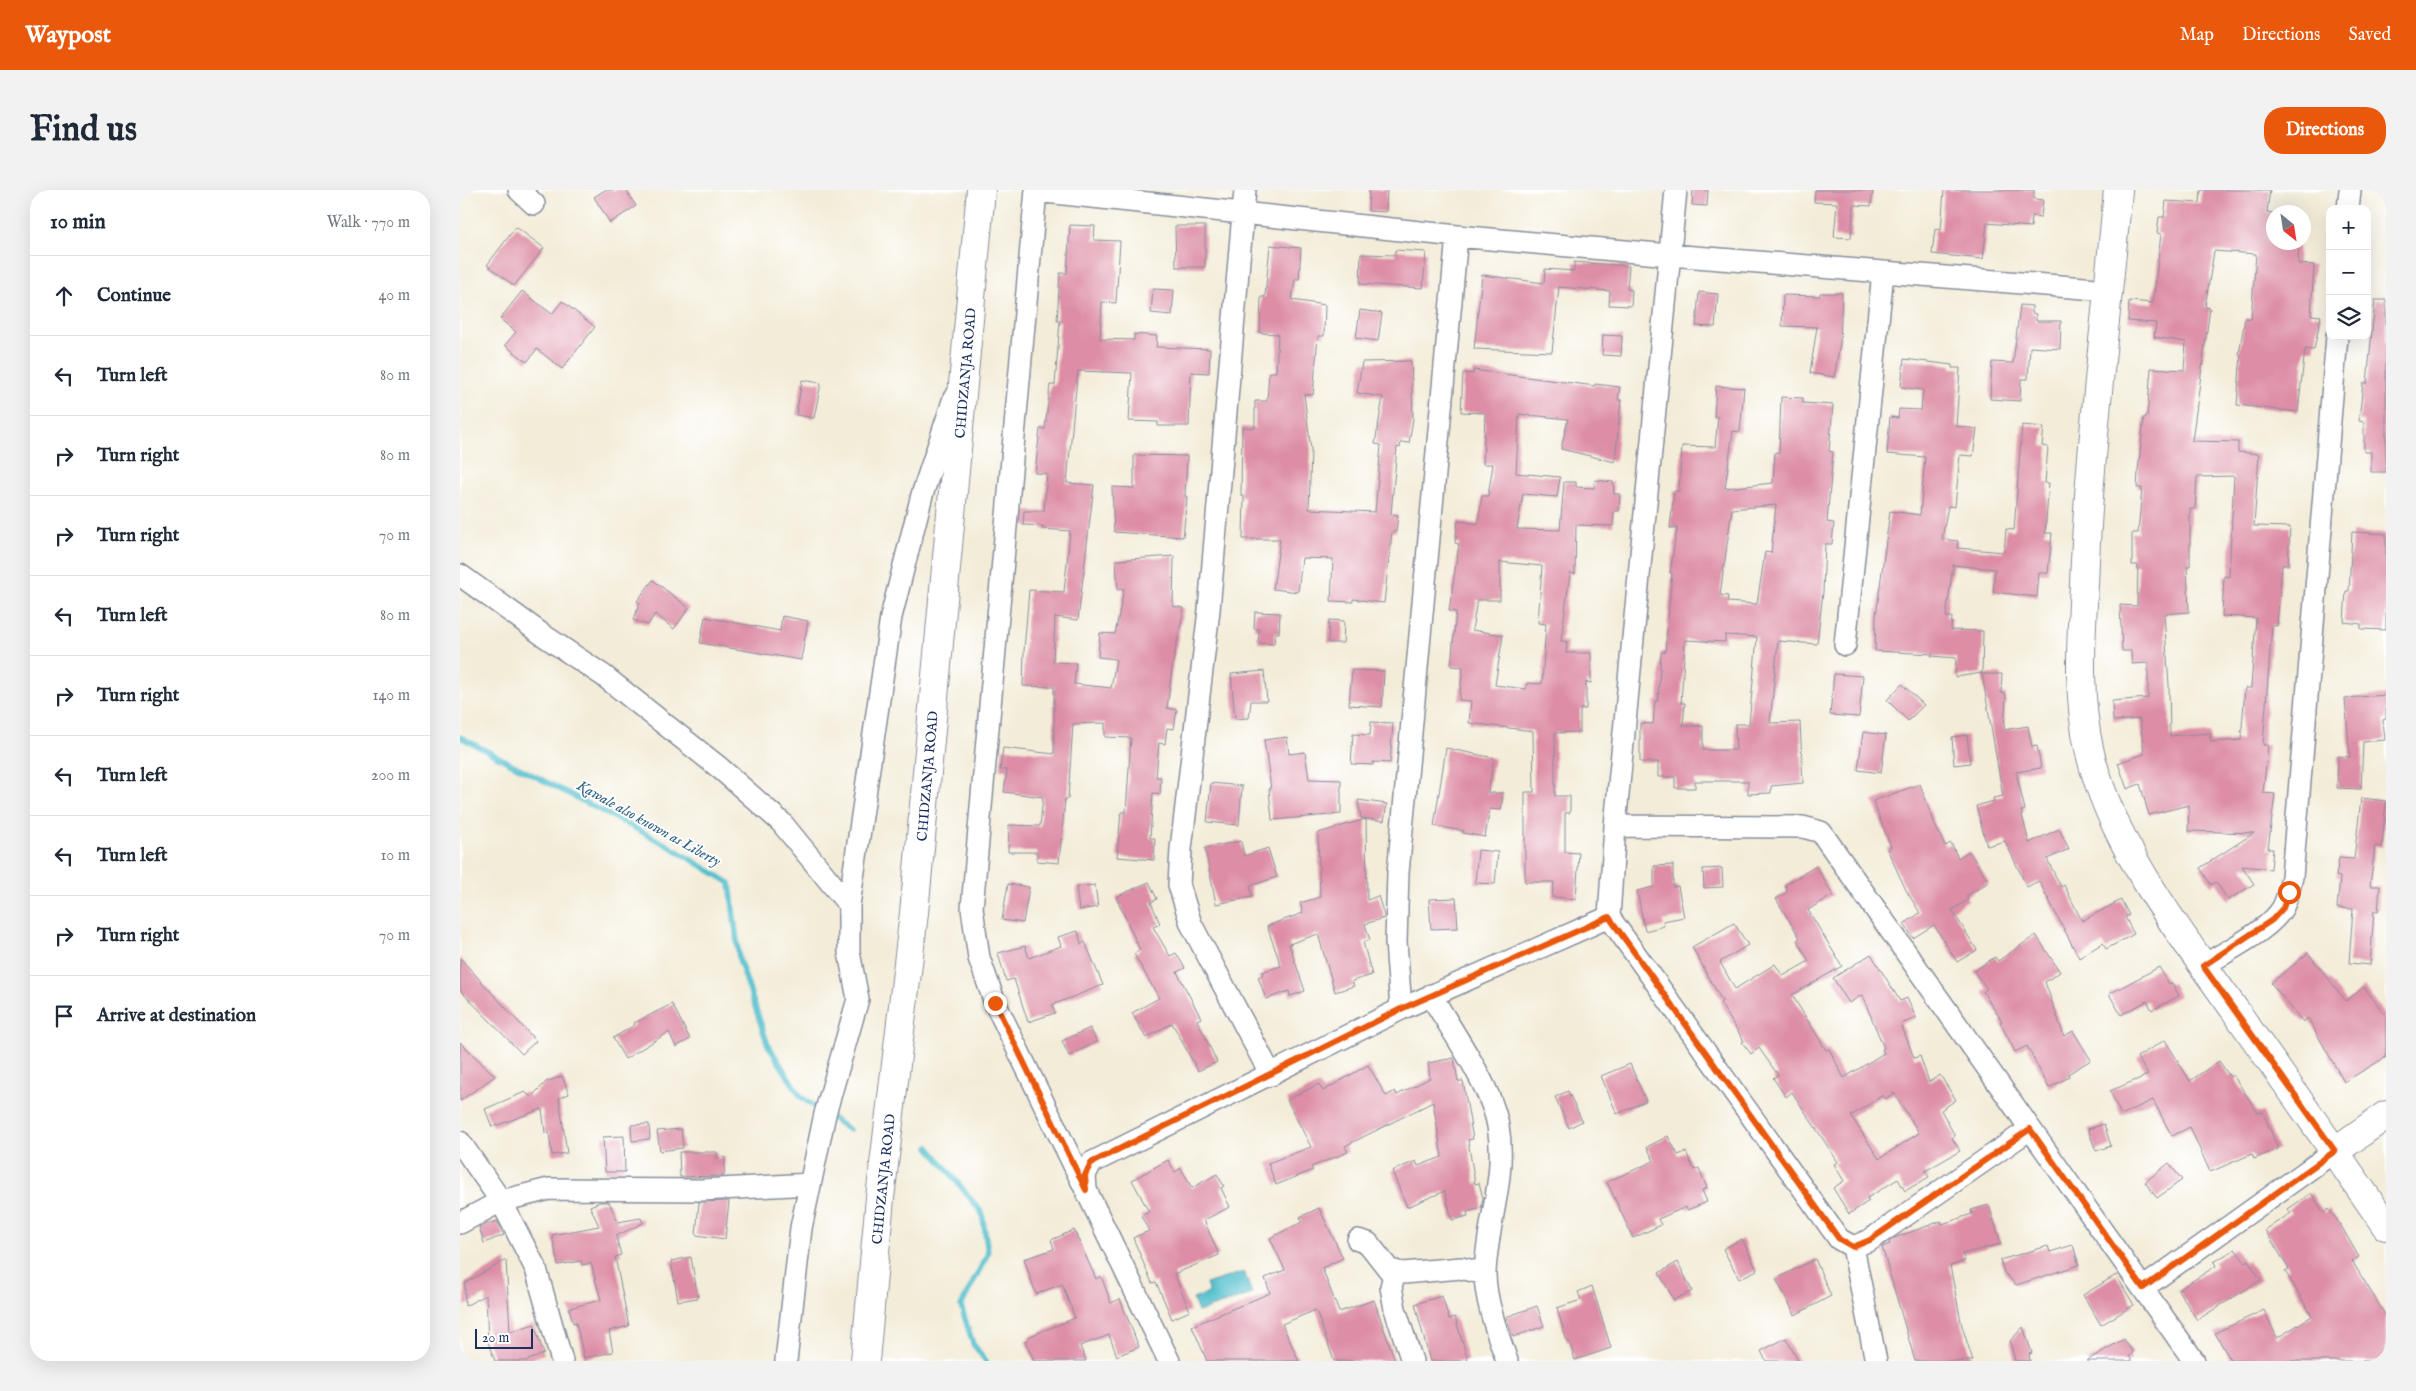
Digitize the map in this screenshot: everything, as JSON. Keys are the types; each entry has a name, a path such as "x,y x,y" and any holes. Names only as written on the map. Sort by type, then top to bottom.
{"street":[{"name":"CHIDZANJA ROAD","path":"865,1361 880,1198 915,903 981,190"},
{"path":"1245,190 1209,610 1181,849 1179,885 1191,924 1272,1075"},
{"path":"1676,190 1615,826 1609,917 1839,1239 1853,1247 1876,1361"},
{"path":"2118,190 2086,533 2080,672 2085,726 2098,780 2110,813 2124,842 2203,966 2386,1226"},
{"path":"2348,205 2350,190"},
{"path":"1170,1361 995,1003 979,958 972,908 1036,191 1457,236 2109,290"},
{"path":"1401,1009 1396,942 1398,873 1457,236"},
{"path":"1845,645 1883,272"},
{"path":"2203,966 2272,920 2283,908 2289,892 2293,867 2337,340"},
{"path":"786,1361 800,1228 825,1114 858,999 849,952 849,905 890,617 922,495 965,365"},
{"path":"460,575 604,676 721,769 781,822 849,905"},
{"path":"1615,826 1803,828 1821,832 2194,1361"},
{"path":"1086,1190 1085,1175 1091,1163 1272,1075 1401,1009 1609,917"},
{"path":"1431,995 1478,1076 1490,1101 1498,1125 1501,1152 1499,1184 1485,1274 1493,1321 1507,1361"},
{"path":"2143,1288 2386,1115"},
{"path":"1853,1247 1870,1240 2030,1129"},
{"path":"460,1142 501,1201 536,1269 562,1361"},
{"path":"460,1223 501,1201 549,1189 702,1190 810,1184"},
{"path":"1358,1240 1368,1243 1390,1271 1403,1273 1461,1268 1485,1274"},
{"path":"1395,1272 1391,1287 1392,1294 1412,1361"}],"water":[{"path":"1244,1272 1252,1294 1198,1312 1193,1299 1209,1293 1206,1284"}],"building":[{"path":"605,190 626,190 636,206 610,223 594,197"},
{"path":"1369,190 1387,190 1386,212 1368,211"},
{"path":"1693,190 1708,190 1707,206 1692,205"},
{"path":"1815,190 1873,190 1871,206 1854,205 1851,238 1834,237 1837,203 1814,202"},
{"path":"1944,190 2034,190 2034,199 2043,200 2041,217 2032,216 2031,227 1987,223 1983,259 1932,254 1935,229 1941,230"},
{"path":"2201,190 2270,190 2268,205 2266,205 2266,250 2299,250 2298,264 2314,265 2311,315 2321,316 2314,350 2305,349 2298,412 2237,405 2241,354 2239,354 2245,318 2251,319 2256,254 2214,251 2205,307 2210,308 2192,441 2238,442 2238,452 2259,454 2254,526 2290,527 2288,565 2282,565 2277,626 2272,625 2263,745 2268,745 2263,793 2275,794 2268,849 2273,849 2271,869 2242,866 2254,884 2228,900 2216,882 2211,885 2200,868 2254,833 2188,831 2189,805 2149,815 2140,784 2127,789 2118,763 2144,754 2140,719 2113,721 2112,701 2148,698 2148,663 2132,664 2131,651 2122,651 2120,605 2137,606 2138,565 2132,565 2132,533 2138,533 2142,488 2137,488 2138,471 2144,417 2147,417 2151,368 2184,370 2186,342 2154,337 2156,323 2128,321 2129,301 2153,303 2161,234 2157,233 2159,217 2164,217 2166,201 2200,203","holes":["2234,476 2229,577 2224,576 2222,616 2256,618 2251,688 2245,688 2241,740 2211,742 2210,733 2170,736 2169,685 2164,614 2189,612 2187,566 2190,566 2190,509 2195,509 2197,477"]},
{"path":"1070,225 1095,226 1094,240 1120,241 1116,303 1102,302 1100,339 1134,340 1134,334 1157,336 1156,347 1210,349 1209,373 1191,372 1189,426 1158,426 1158,422 1129,421 1132,373 1078,371 1074,407 1067,483 1094,485 1078,620 1055,617 1053,662 1076,663 1074,684 1111,688 1116,659 1098,657 1100,633 1115,634 1124,589 1118,589 1116,560 1174,556 1173,606 1184,608 1173,662 1167,708 1177,710 1174,729 1167,728 1165,744 1159,743 1156,777 1161,777 1160,794 1153,793 1150,838 1155,838 1154,860 1117,857 1121,812 1126,812 1131,738 1105,737 1105,723 1073,724 1068,799 1065,799 1059,863 1037,861 1037,852 1008,852 1009,825 1040,826 1043,797 1004,792 1007,770 1000,770 1003,748 1054,754 1054,687 1023,686 1024,651 1029,590 1064,592 1070,531 1042,529 1043,526 1023,525 1024,511 1044,511 1047,474 1035,473 1040,429 1045,429 1050,385 1055,385 1060,321 1057,321 1060,273 1067,273"},
{"path":"1175,226 1205,226 1205,267 1176,267"},
{"path":"516,227 544,248 514,286 487,265"},
{"path":"1270,245 1301,248 1299,279 1295,279 1292,300 1325,305 1324,336 1318,336 1313,395 1304,394 1311,450 1309,509 1375,512 1381,445 1375,444 1383,397 1357,393 1362,362 1411,361 1413,419 1409,443 1401,442 1400,448 1397,447 1391,514 1398,515 1396,532 1392,532 1384,603 1353,599 1353,602 1331,601 1333,559 1302,558 1298,592 1273,589 1280,539 1243,539 1244,496 1241,496 1242,427 1255,428 1255,401 1267,401 1269,372 1276,372 1278,334 1260,333 1261,297 1265,297"},
{"path":"1395,250 1426,252 1423,288 1360,284 1361,254 1395,255"},
{"path":"1574,262 1629,266 1627,289 1632,290 1631,306 1609,305 1610,291 1559,287 1552,352 1474,349 1482,275 1544,283 1545,269 1574,271"},
{"path":"1153,289 1174,290 1172,315 1151,313"},
{"path":"522,291 552,314 562,301 595,327 562,369 537,349 527,362 505,345 516,332 500,319"},
{"path":"1699,292 1718,294 1715,327 1696,326"},
{"path":"1820,293 1842,293 1840,343 1834,377 1810,373 1817,327 1782,326 1783,295 1820,296"},
{"path":"2375,300 2386,300 2386,472 2371,472 2371,452 2364,452 2364,422 2359,421 2363,383 2367,383"},
{"path":"2020,305 2032,306 2032,313 2036,314 2036,321 2061,321 2060,349 2030,347 2028,379 2021,379 2020,401 1990,399 1992,362 2013,363"},
{"path":"1360,310 1382,313 1378,341 1356,338"},
{"path":"1603,335 1622,336 1621,356 1602,355"},
{"path":"1904,359 1952,365 1952,368 1960,368 1956,426 1977,429 1973,456 1960,455 1955,507 1948,506 1942,539 1958,541 1957,548 2004,552 2006,529 2014,530 2022,425 2044,427 2042,446 2048,447 2045,483 2049,483 2045,533 2052,533 2048,573 2039,573 2037,597 1993,592 1995,569 1953,565 1946,617 1952,617 1951,630 1983,631 1982,673 1955,677 1956,658 1931,656 1933,654 1875,651 1876,616 1890,511 1920,515 1925,457 1887,454 1890,417 1898,418 1899,409 1921,410 1923,390 1901,387"},
{"path":"1473,370 1595,386 1595,384 1620,387 1618,400 1621,400 1615,462 1561,449 1568,419 1519,414 1516,473 1560,477 1557,497 1523,494 1517,529 1560,530 1564,482 1576,482 1576,487 1594,488 1595,480 1613,482 1614,494 1620,494 1619,511 1614,511 1613,526 1576,525 1575,574 1570,573 1561,641 1567,642 1566,653 1591,653 1591,683 1586,682 1586,709 1580,709 1580,732 1555,733 1555,796 1570,796 1570,813 1565,813 1565,852 1579,853 1576,899 1552,897 1554,882 1525,882 1525,792 1534,792 1533,731 1469,723 1471,701 1459,700 1463,667 1451,666 1456,612 1449,611 1459,544 1455,543 1458,521 1478,524 1482,496 1488,496 1493,464 1483,464 1485,413 1461,412 1463,373 1473,374","holes":["1500,562 1542,566 1538,623 1546,624 1542,684 1527,683 1526,689 1495,685 1503,635 1472,630 1477,600 1500,600"]},
{"path":"802,380 821,383 814,418 796,415"},
{"path":"1716,386 1744,388 1740,432 1733,431 1725,488 1773,483 1775,452 1779,453 1781,397 1803,398 1803,403 1833,405 1829,451 1833,452 1827,522 1834,523 1832,544 1825,544 1823,592 1817,644 1778,641 1770,723 1800,722 1803,783 1771,786 1771,793 1748,794 1748,781 1695,781 1695,788 1675,788 1675,777 1658,777 1658,762 1640,762 1640,723 1653,724 1655,701 1658,701 1661,652 1665,652 1672,573 1670,573 1677,528 1670,528 1674,491 1679,491 1682,446 1715,447 1718,417 1714,417","holes":["1776,505 1771,553 1765,552 1757,604 1727,602 1728,596 1720,595 1732,509","1725,635 1757,637 1749,724 1735,724 1736,750 1703,750 1703,726 1683,726 1685,703 1681,703 1685,640 1725,642"]},
{"path":"1134,455 1187,456 1185,496 1187,497 1183,537 1114,532 1112,487 1134,488"},
{"path":"2352,532 2386,534 2386,630 2361,629 2361,624 2344,622 2346,591 2349,591"},
{"path":"653,580 689,608 674,629 655,614 648,625 633,620 640,603 637,601"},
{"path":"1255,612 1280,613 1279,633 1275,633 1274,644 1258,643 1259,629 1254,629"},
{"path":"782,616 808,621 801,660 700,643 705,617 780,631"},
{"path":"1329,620 1344,621 1343,643 1328,643"},
{"path":"1352,670 1384,671 1382,707 1349,705"},
{"path":"1264,671 1267,701 1251,701 1249,718 1235,719 1231,674"},
{"path":"1834,674 1863,676 1859,717 1830,715"},
{"path":"1982,674 2002,674 2001,693 2006,694 2004,730 2028,726 2032,747 2037,746 2041,768 2016,772 2025,810 2021,811 2029,843 2059,829 2069,849 2047,859 2061,887 2064,885 2082,921 2121,900 2129,915 2125,917 2134,934 2106,949 2103,943 2079,958 2039,881 2027,887 2005,841 1987,846 1976,806 1994,801 1993,798 2003,796"},
{"path":"1902,684 1924,705 1908,721 1887,700"},
{"path":"2386,695 2386,719 2383,720 2385,740 2363,742 2361,789 2337,788 2338,756 2350,757 2345,698"},
{"path":"1371,722 1393,723 1390,763 1373,762 1373,765 1351,764 1353,734 1370,735"},
{"path":"1863,732 1886,735 1881,773 1858,770"},
{"path":"1967,735 1970,763 1954,765 1952,737"},
{"path":"1287,737 1289,754 1305,752 1309,779 1341,780 1341,814 1272,820 1269,789 1271,789 1264,740"},
{"path":"1446,748 1494,758 1488,793 1503,793 1501,810 1490,809 1485,837 1434,826"},
{"path":"1211,783 1242,786 1239,825 1207,822"},
{"path":"1920,784 1945,846 1951,843 1958,858 1969,851 1989,882 1966,896 1968,900 1952,910 1977,950 1957,962 1934,925 1913,938 1904,924 1920,913 1906,890 1887,849 1891,847 1873,801"},
{"path":"2361,798 2386,801 2382,847 2375,846 2370,886 2380,886 2378,911 2374,911 2370,965 2349,963 2353,909 2337,908 2340,877 2336,876 2339,858 2354,859"},
{"path":"1358,800 1387,804 1384,821 1361,818"},
{"path":"1366,819 1367,900 1378,896 1384,915 1384,918 1365,924 1370,940 1363,942 1372,975 1352,981 1354,986 1335,992 1318,934 1289,944 1305,991 1290,996 1289,991 1266,999 1258,977 1263,975 1262,972 1281,966 1267,926 1303,913 1300,903 1320,897 1318,833"},
{"path":"1241,841 1244,856 1268,848 1277,877 1250,886 1252,897 1216,904 1205,848"},
{"path":"1478,850 1498,852 1495,884 1475,883"},
{"path":"1673,865 1673,887 1678,886 1684,917 1663,921 1664,926 1645,931 1637,891 1654,887 1654,866"},
{"path":"1816,866 1833,895 1808,910 1842,966 1792,995 1826,1050 1829,1049 1844,1078 1884,1053 1882,1049 1884,1048 1862,995 1849,1003 1833,978 1871,954 1900,1001 1907,998 1916,1018 1901,1024 1914,1058 1920,1056 1929,1082 1940,1075 1956,1100 1941,1110 1955,1136 1952,1138 1960,1151 1925,1171 1929,1177 1905,1191 1898,1179 1867,1198 1869,1201 1849,1214 1833,1188 1844,1181 1834,1164 1838,1162 1792,1092 1786,1097 1773,1078 1778,1075 1759,1048 1751,1054 1742,1042 1744,1041 1720,1003 1722,1001 1692,947 1734,923 1748,945 1720,962 1735,989 1775,964 1783,976 1809,961 1797,940 1800,938 1776,899 1787,892 1785,885","holes":["1894,1093 1919,1133 1879,1159 1851,1116 1883,1095 1885,1099"]},
{"path":"1722,868 1723,887 1704,888 1703,869"},
{"path":"1149,882 1157,899 1151,902 1160,924 1153,927 1170,956 1176,953 1185,968 1177,972 1201,1018 1197,1020 1217,1062 1198,1071 1172,1023 1146,1038 1132,1013 1159,998 1134,954 1140,950 1116,897"},
{"path":"1008,884 1029,887 1023,923 1002,920"},
{"path":"1095,885 1098,907 1079,910 1076,887"},
{"path":"1456,898 1458,928 1431,929 1429,899"},
{"path":"1078,931 1081,944 1085,942 1103,985 1052,1005 1055,1013 1028,1022 1014,979 1006,981 998,953 1025,946 1029,958 1061,946 1058,937"},
{"path":"2036,935 2060,972 2045,982 2064,1036 2073,1031 2091,1060 2068,1074 2069,1077 2049,1088 2027,1046 2015,1052 2000,1022 2002,1021 1983,992 1987,989 1974,971 1995,957 1998,961"},
{"path":"2308,953 2346,1001 2364,987 2386,1016 2386,1057 2344,1082 2308,1018 2303,1022 2271,983"},
{"path":"460,958 536,1041 522,1054 460,990"},
{"path":"2159,967 2169,984 2172,983 2179,996 2152,1010 2147,1001 2121,1015 2109,994"},
{"path":"672,1004 690,1039 676,1047 669,1032 625,1059 613,1038 635,1025 634,1023"},
{"path":"1090,1028 1097,1042 1069,1056 1062,1041"},
{"path":"2165,1040 2190,1081 2219,1061 2230,1077 2233,1075 2258,1113 2263,1112 2278,1149 2254,1159 2252,1154 2210,1172 2190,1127 2172,1136 2153,1100 2121,1115 2110,1091 2148,1075 2137,1057"},
{"path":"460,1042 495,1076 460,1101"},
{"path":"1454,1058 1458,1081 1463,1081 1473,1139 1468,1140 1475,1184 1479,1183 1483,1198 1481,1208 1467,1212 1468,1216 1452,1220 1445,1191 1407,1207 1392,1171 1416,1161 1418,1166 1442,1157 1433,1102 1345,1146 1348,1152 1311,1167 1313,1170 1276,1185 1268,1163 1311,1147 1287,1100 1319,1084 1323,1091 1368,1065 1386,1096 1395,1091 1397,1095 1430,1078 1428,1063"},
{"path":"1630,1064 1646,1101 1617,1114 1601,1076"},
{"path":"562,1076 569,1094 559,1098 567,1153 552,1155 549,1132 545,1133 542,1109 492,1127 485,1109 525,1092 531,1097 546,1082"},
{"path":"1568,1091 1582,1121 1569,1128 1555,1097"},
{"path":"649,1124 650,1139 632,1141 631,1125"},
{"path":"2104,1124 2111,1146 2096,1151 2088,1129"},
{"path":"681,1129 683,1148 660,1151 657,1131"},
{"path":"624,1136 625,1172 605,1172 603,1137"},
{"path":"1668,1136 1678,1155 1686,1152 1694,1170 1699,1168 1707,1188 1702,1190 1707,1202 1687,1210 1686,1207 1658,1219 1661,1225 1633,1238 1607,1182 1654,1161 1647,1147"},
{"path":"679,1152 717,1152 717,1158 725,1157 724,1176 680,1177"},
{"path":"1168,1160 1175,1172 1181,1168 1192,1188 1217,1174 1224,1186 1221,1188 1230,1207 1204,1220 1219,1255 1174,1274 1190,1311 1172,1319 1156,1282 1152,1283 1133,1238 1149,1231 1141,1216 1149,1212 1132,1180"},
{"path":"2169,1163 2182,1180 2157,1198 2145,1182"},
{"path":"2311,1193 2324,1213 2329,1209 2340,1224 2359,1257 2352,1261 2386,1316 2386,1361 2231,1361 2215,1333 2264,1310 2277,1338 2312,1316 2285,1271 2289,1269 2265,1230 2291,1213 2288,1209"},
{"path":"729,1201 725,1239 696,1235 699,1202"},
{"path":"600,1202 609,1202 618,1222 641,1218 643,1223 616,1236 621,1255 615,1257 629,1326 609,1331 613,1352 584,1358 576,1322 573,1323 569,1308 601,1300 591,1263 582,1265 581,1261 558,1265 552,1235 599,1226 590,1206"},
{"path":"1989,1205 2001,1244 1962,1254 1965,1261 1950,1266 1962,1326 1973,1361 1915,1361 1882,1247 1890,1244 1889,1242 1894,1238 1941,1221 1942,1224 1972,1214 1971,1210"},
{"path":"1319,1208 1343,1258 1322,1268 1339,1312 1374,1300 1395,1361 1334,1361 1316,1310 1282,1324 1299,1361 1207,1361 1192,1326 1270,1293 1265,1278 1285,1270 1270,1238 1302,1222 1300,1217"},
{"path":"497,1221 504,1235 484,1243 479,1227"},
{"path":"1074,1230 1096,1279 1101,1276 1111,1303 1120,1299 1139,1347 1117,1356 1109,1335 1080,1346 1086,1361 1034,1361 1025,1341 1029,1339 1028,1337 1075,1318 1062,1284 1036,1294 1024,1259 1054,1249 1051,1240"},
{"path":"1742,1239 1757,1270 1739,1279 1723,1249"},
{"path":"2073,1245 2079,1265 2016,1285 2004,1272 2000,1260 2048,1246 2050,1252"},
{"path":"2235,1249 2245,1262 2248,1260 2261,1280 2197,1320 2178,1290 2216,1266 2214,1262"},
{"path":"691,1257 698,1298 678,1301 671,1261"},
{"path":"1815,1259 1831,1296 1795,1315 1776,1279"},
{"path":"506,1260 510,1332 534,1324 544,1354 526,1361 495,1361 488,1342 486,1295 465,1306 465,1283"},
{"path":"1678,1262 1692,1291 1674,1300 1659,1273"},
{"path":"2116,1275 2134,1305 2101,1325 2083,1295"},
{"path":"1592,1286 1611,1348 1575,1360 1569,1341 1567,1342 1557,1308 1581,1300 1578,1292"},
{"path":"1442,1296 1449,1319 1455,1317 1468,1361 1430,1361 1415,1304"},
{"path":"1537,1306 1544,1326 1513,1337 1506,1317"},
{"path":"2023,1327 2032,1353 2029,1354 2030,1361 2015,1361 2010,1341"},
{"path":"1786,1338 1798,1361 1766,1361 1761,1351"},
{"path":"2124,1339 2133,1353 2129,1356 2132,1361 2086,1361"}],"waterway":[{"name":"Kawale also known as Liberty","path":"460,737 667,845 730,883 739,959 768,1045 801,1097 821,1111"},
{"name":"Kawale also known as Liberty","path":"829,1116 849,1130"},
{"name":"Kawale also known as Liberty","path":"929,1147 982,1213 988,1253 961,1306 973,1344 986,1361"}],"route":[{"path":"995,1003 1086,1190 1085,1175 1091,1163 1272,1075 1401,1009 1609,917 1839,1239 1853,1247 1870,1240 2030,1129 2143,1288 2335,1151 2203,966 2272,920 2283,908 2289,892"}]}
